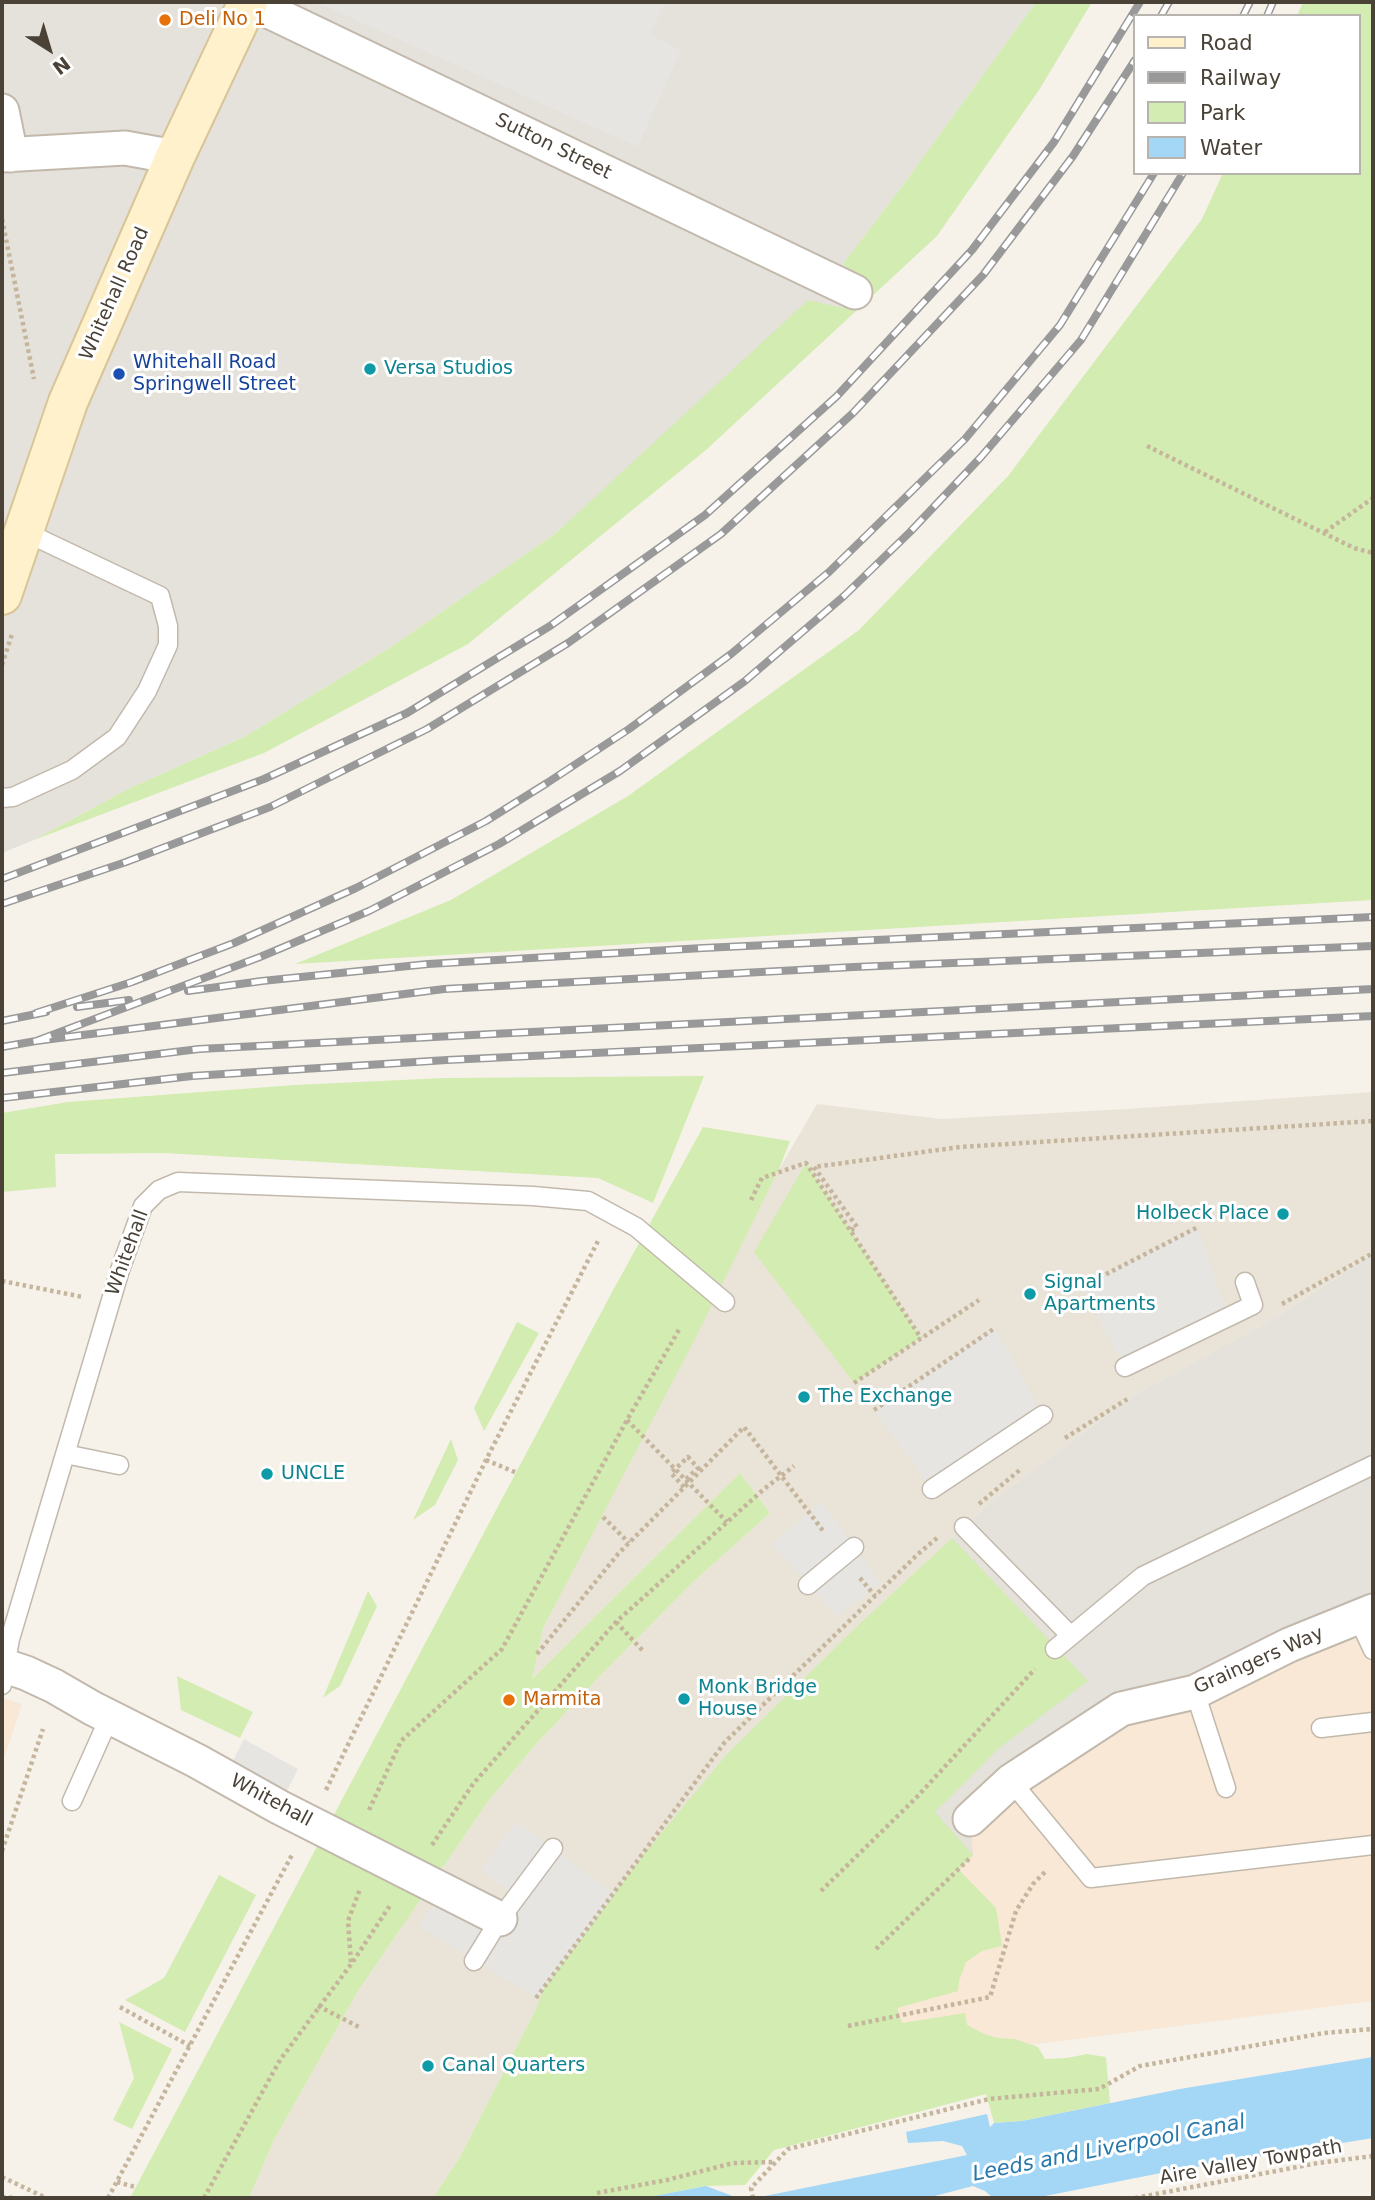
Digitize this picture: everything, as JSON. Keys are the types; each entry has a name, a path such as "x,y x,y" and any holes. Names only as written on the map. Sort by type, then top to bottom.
{"street":[{"name":"Whitehall Road","path":"2,594 68,401 175,157 249,2"},
{"name":"Sutton Street","path":"249,2 855,292"},
{"path":"2,111 6,155 125,148 175,157"},
{"name":"Graingers Way","path":"970,1819 1011,1781 1121,1709 1195,1692 1289,1645 1365,1614"},
{"name":"Whitehall","path":"3,1672 54,1686 500,1919"}],"lane":[{"path":"2,799 13,797 72,771 117,737 147,691 168,645 168,626 160,596 23,531"},
{"name":"Whitehall","path":"3,1672 10,1639 120,1270 143,1206 159,1190 178,1182 588,1200 636,1227 725,1302"},
{"path":"1125,1367 1253,1305 1245,1282"},
{"path":"932,1489 1043,1415"},
{"path":"65,1454 119,1465"},
{"path":"1055,1648 1143,1576 1373,1465"},
{"path":"967,1519 1071,1636"},
{"path":"808,1585 854,1547"},
{"path":"1365,1614 1373,1650"},
{"path":"1195,1692 1226,1788"},
{"path":"72,1801 110,1716"},
{"path":"1321,1728 1373,1723"},
{"path":"1011,1781 1091,1878 1373,1845"},
{"path":"474,1961 500,1919 553,1848"}],"path":[{"path":"2,219 36,390"},
{"path":"1147,446 1354,548 1373,554"},
{"path":"1324,533 1373,498"},
{"path":"851,1230 857,1227 814,1167 960,1147 1373,1121"},
{"path":"751,1199 762,1178 806,1163 921,1338"},
{"path":"108,2198 310,1822 486,1460 612,1214"},
{"path":"1081,1287 1198,1227"},
{"path":"1277,1307 1373,1253"},
{"path":"2,1281 110,1302"},
{"path":"854,1383 979,1300"},
{"path":"369,1811 401,1741 502,1649 627,1420 681,1328"},
{"path":"874,1410 995,1328"},
{"path":"1065,1438 1135,1394"},
{"path":"627,1420 727,1522"},
{"path":"537,1654 618,1554 744,1427 794,1493"},
{"path":"684,1487 671,1473 688,1457 698,1468 686,1479"},
{"path":"486,1460 517,1473"},
{"path":"967,1519 1031,1461"},
{"path":"428,1851 473,1784 616,1622 764,1489 794,1466"},
{"path":"603,1517 629,1543"},
{"path":"536,1998 725,1742 918,1554 939,1537"},
{"path":"616,1622 644,1652"},
{"path":"821,1891 915,1799 1055,1648"},
{"path":"2,1851 43,1729"},
{"path":"876,1949 973,1855 970,1819"},
{"path":"848,2026 990,1997 1016,1911 1033,1884 1068,1850"},
{"path":"352,1963 348,1921 364,1880"},
{"path":"204,2198 280,2060 352,1963 397,1896"},
{"path":"318,2006 359,2027"},
{"path":"120,2007 190,2046"},
{"path":"754,2198 751,2188 788,2149 989,2099 1099,2089 1140,2066 1324,2033 1373,2029"},
{"name":"Aire Valley Towpath","path":"1135,2198 1373,2155"},
{"path":"597,2193 733,2164 775,2162"},
{"path":"2,2177 46,2198"},
{"path":"117,2182 135,2187"},
{"path":"2,2197 15,2198"}],"shaded area":[{"path":"2,2 1036,2 843,264 862,284 842,308 676,424 556,533 391,647 246,736 128,789 34,840 2,853"},
{"path":"316,2 665,2 650,35 681,50 638,147"},
{"path":"1373,1092 1373,1254 1281,1314 1133,1396 988,1504 852,1631 726,1755 645,1853 544,1988 536,2009 461,2155 433,2198 249,2198 274,2140 358,1991 489,1800 538,1742 599,1677 693,1582 770,1513 740,1473 531,1680 543,1628 759,1204 817,1104 941,1119"},
{"path":"1198,1227 1225,1309 1120,1358 1081,1287"},
{"path":"1373,1254 1373,1611 1121,1709 970,1819 973,1855 958,1869 536,2009 544,1988 645,1853 726,1755 852,1631 988,1504 1133,1396 1281,1314"},
{"path":"995,1328 1043,1415 932,1489 874,1410"},
{"path":"821,1502 881,1583 837,1616 771,1544"},
{"path":"1373,1611 1373,2001 1030,2045 778,2109 970,1819 1121,1709"},
{"path":"2,1698 22,1704 2,1765"},
{"path":"244,1739 298,1769 279,1807 225,1776"},
{"path":"516,1821 615,1894 536,1998 419,1926 443,1892 499,1919 517,1897 481,1870"}],"green space":[{"path":"1036,2 1092,2 1039,90 937,236 706,450 468,644 264,753 34,840 128,789 246,736 391,647 556,533 808,300 842,308 862,284 843,264"},
{"path":"1303,2 1373,2 1373,900 295,964 451,900 628,796 859,630 1008,476 1202,219 1222,175 1361,175 1361,14 1298,14"},
{"path":"704,1076 653,1203 598,1178 164,1153 55,1154 56,1187 2,1192 2,1113 68,1102 295,1085 444,1078"},
{"path":"703,1127 790,1141 779,1169 696,1337 543,1628 532,1679 740,1473 770,1513 693,1582 599,1677 538,1742 489,1800 358,1991 274,2140 249,2198 130,2198 611,1294"},
{"path":"806,1163 921,1338 854,1383 754,1252"},
{"path":"517,1322 539,1333 484,1431 474,1408"},
{"path":"451,1439 458,1460 435,1505 413,1520"},
{"path":"952,1538 1088,1681 999,1748 935,1812 973,1855 959,1870 996,1908 1002,1946 982,1951 966,1962 958,1991 897,2008 902,2023 965,2013 967,2025 997,2038 1015,2039 1038,2047 1045,2059 1087,2054 1106,2057 1110,2103 1022,2121 994,2123 986,2094 774,2150 745,2185 706,2186 644,2198 433,2198 461,2155 536,2009 544,1988 645,1853 726,1755 852,1631"},
{"path":"368,1591 377,1606 340,1686 323,1698"},
{"path":"177,1676 253,1712 240,1738 181,1710"},
{"path":"219,1875 256,1895 185,2032 125,2000 164,1978"},
{"path":"119,2022 172,2049 132,2129 113,2120 134,2078"}],"water":[{"name":"Leeds and Liverpool Canal","path":"1373,2057 1373,2138 1171,2171 1035,2198 993,2198 973,2186 927,2198 755,2198 967,2155 962,2146 943,2141 908,2143 906,2132 987,2114 990,2127 994,2123 1022,2121 1180,2089"},
{"path":"706,2186 738,2198 644,2198"}],"railway":[{"path":"2,879 264,779 407,713 550,626 705,515 837,396 972,250 1054,142 1140,2"},
{"path":"1162,14 1169,2"},
{"path":"1244,14 1250,2"},
{"path":"1268,14 1273,2"},
{"path":"2,904 126,862 270,807 427,729 568,643 721,534 853,413 983,275 1073,156 1134,62"},
{"path":"36,1013 132,982 234,943 356,888 486,821 629,729 731,654 829,572 965,439 1060,325 1153,175"},
{"path":"36,1041 260,957 369,911 499,844 620,771 745,681 844,596 981,457 1081,340 1182,175"},
{"path":"188,991 428,964 703,948 1373,917"},
{"path":"2,1047 444,989 854,967 1373,946"},
{"path":"2,1073 199,1049 1373,989"},
{"path":"77,1007 129,1000"},
{"path":"2,1021 46,1012"},
{"path":"2,1098 192,1076 447,1060 1373,1016"}],"place":[{"name":"Deli No 1","path":"165,20"},
{"name":"Versa Studios","path":"370,369"},
{"name":"Whitehall Road Springwell Street","path":"119,374"},
{"name":"Holbeck Place","path":"1283,1214"},
{"name":"Signal Apartments","path":"1030,1294"},
{"name":"The Exchange","path":"804,1397"},
{"name":"UNCLE","path":"267,1474"},
{"name":"Monk Bridge House","path":"684,1699"},
{"name":"Marmita","path":"509,1700"},
{"name":"Canal Quarters","path":"428,2066"}]}
